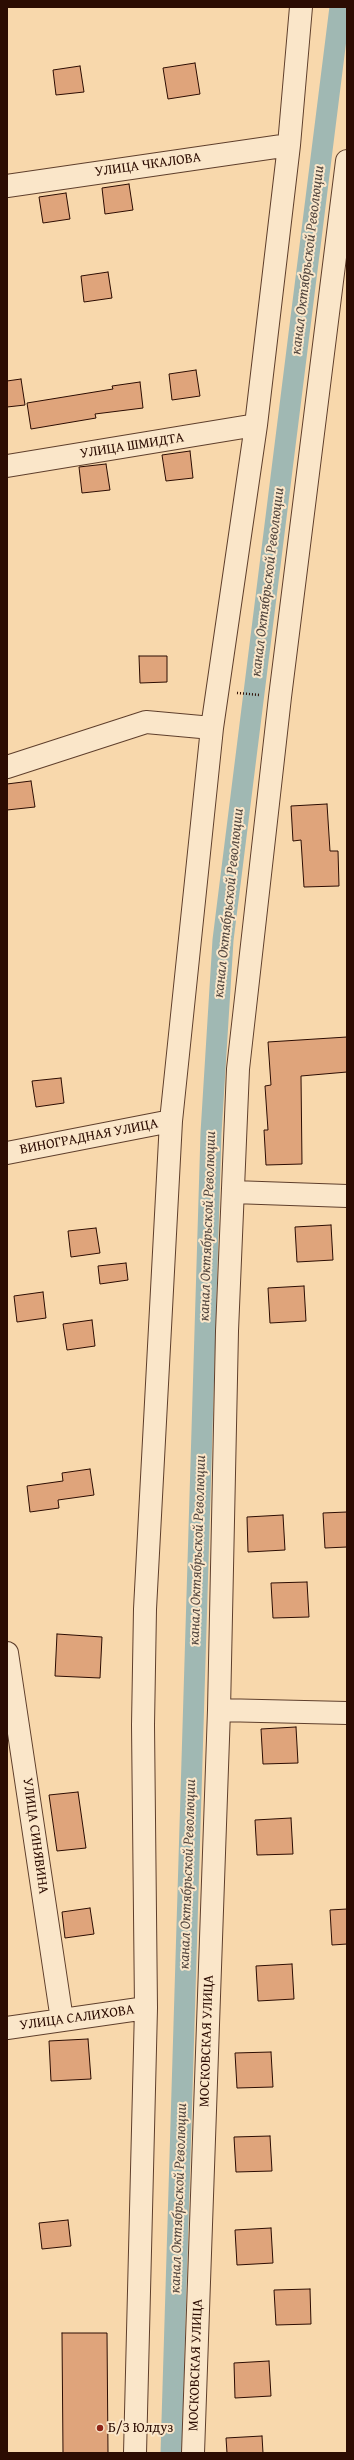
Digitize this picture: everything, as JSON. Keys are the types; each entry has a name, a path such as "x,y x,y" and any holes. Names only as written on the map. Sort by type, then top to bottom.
{"street":[{"path":"135,2453 146,2008 143,1725 145,1609 171,1121 212,728 256,425 288,145 301,7"},
{"name":"УЛИЦА ЧКАЛОВА","path":"7,186 288,145"},
{"name":"МОСКОВСКАЯ УЛИЦА","path":"193,2453 219,1710 227,1331 242,1038 280,697 347,161"},
{"name":"УЛИЦА ШМИДТА","path":"7,466 256,425"},
{"path":"7,767 146,722 212,728"},
{"name":"ВИНОГРАДНАЯ УЛИЦА","path":"7,1153 171,1121"},
{"path":"233,1192 347,1196"},
{"name":"УЛИЦА СИНЯВИНА","path":"7,1652 62,2020"},
{"path":"219,1710 347,1712"},
{"name":"УЛИЦА САЛИХОВА","path":"7,2028 146,2008"}],"path":[{"path":"230,692 268,695"}],"building":[{"path":"195,63 200,94 168,99 163,68"},
{"path":"80,66 84,92 56,95 53,70"},
{"path":"129,184 133,210 105,214 102,188"},
{"path":"66,193 70,219 43,223 39,197"},
{"path":"108,272 112,298 84,302 81,276"},
{"path":"196,370 200,396 172,400 169,374"},
{"path":"21,379 25,405 7,407 7,381"},
{"path":"140,382 143,408 95,414 96,418 31,429 27,403 113,389 112,386"},
{"path":"190,451 193,478 166,481 162,455"},
{"path":"106,464 110,490 82,493 79,467"},
{"path":"139,656 167,656 167,682 140,683"},
{"path":"31,781 35,807 7,810 7,784"},
{"path":"327,804 330,851 338,851 339,886 304,887 301,840 293,841 291,806"},
{"path":"347,1037 347,1072 301,1076 302,1164 266,1165 264,1130 268,1130 265,1086 271,1085 268,1042"},
{"path":"61,1078 64,1103 36,1107 32,1081"},
{"path":"331,1225 333,1260 297,1262 295,1227"},
{"path":"96,1228 100,1253 71,1257 68,1231"},
{"path":"126,1263 128,1280 100,1284 98,1266"},
{"path":"304,1286 306,1321 270,1323 268,1288"},
{"path":"43,1292 46,1318 17,1322 14,1296"},
{"path":"92,1320 95,1346 67,1350 63,1324"},
{"path":"90,1469 94,1495 58,1500 59,1508 30,1512 27,1486 63,1481 62,1473"},
{"path":"347,1512 347,1547 325,1548 323,1513"},
{"path":"283,1515 285,1550 248,1552 247,1517"},
{"path":"307,1582 309,1617 273,1618 271,1583"},
{"path":"57,1634 102,1637 100,1678 55,1676"},
{"path":"296,1727 298,1763 263,1764 261,1729"},
{"path":"78,1792 86,1848 57,1851 49,1795"},
{"path":"291,1818 293,1854 257,1855 255,1820"},
{"path":"90,1908 94,1934 65,1938 62,1912"},
{"path":"347,1909 347,1944 332,1945 330,1910"},
{"path":"292,1964 294,1999 258,2001 256,1966"},
{"path":"88,2039 91,2079 51,2081 49,2041"},
{"path":"271,2052 273,2087 237,2088 235,2053"},
{"path":"270,2136 272,2171 236,2172 234,2137"},
{"path":"68,2220 71,2246 42,2249 39,2223"},
{"path":"271,2228 273,2263 237,2265 235,2230"},
{"path":"310,2289 311,2324 276,2325 274,2290"},
{"path":"62,2333 107,2333 108,2453 63,2453"},
{"path":"269,2361 271,2396 235,2398 234,2363"},
{"path":"262,2436 263,2453 227,2453 226,2438"}],"waterway":[{"name":"канал Октябрьской Революции","path":"171,2453 211,1133 223,940 340,7"}],"place":[{"name":"Б/З Юлдуз","path":"100,2428"}]}
